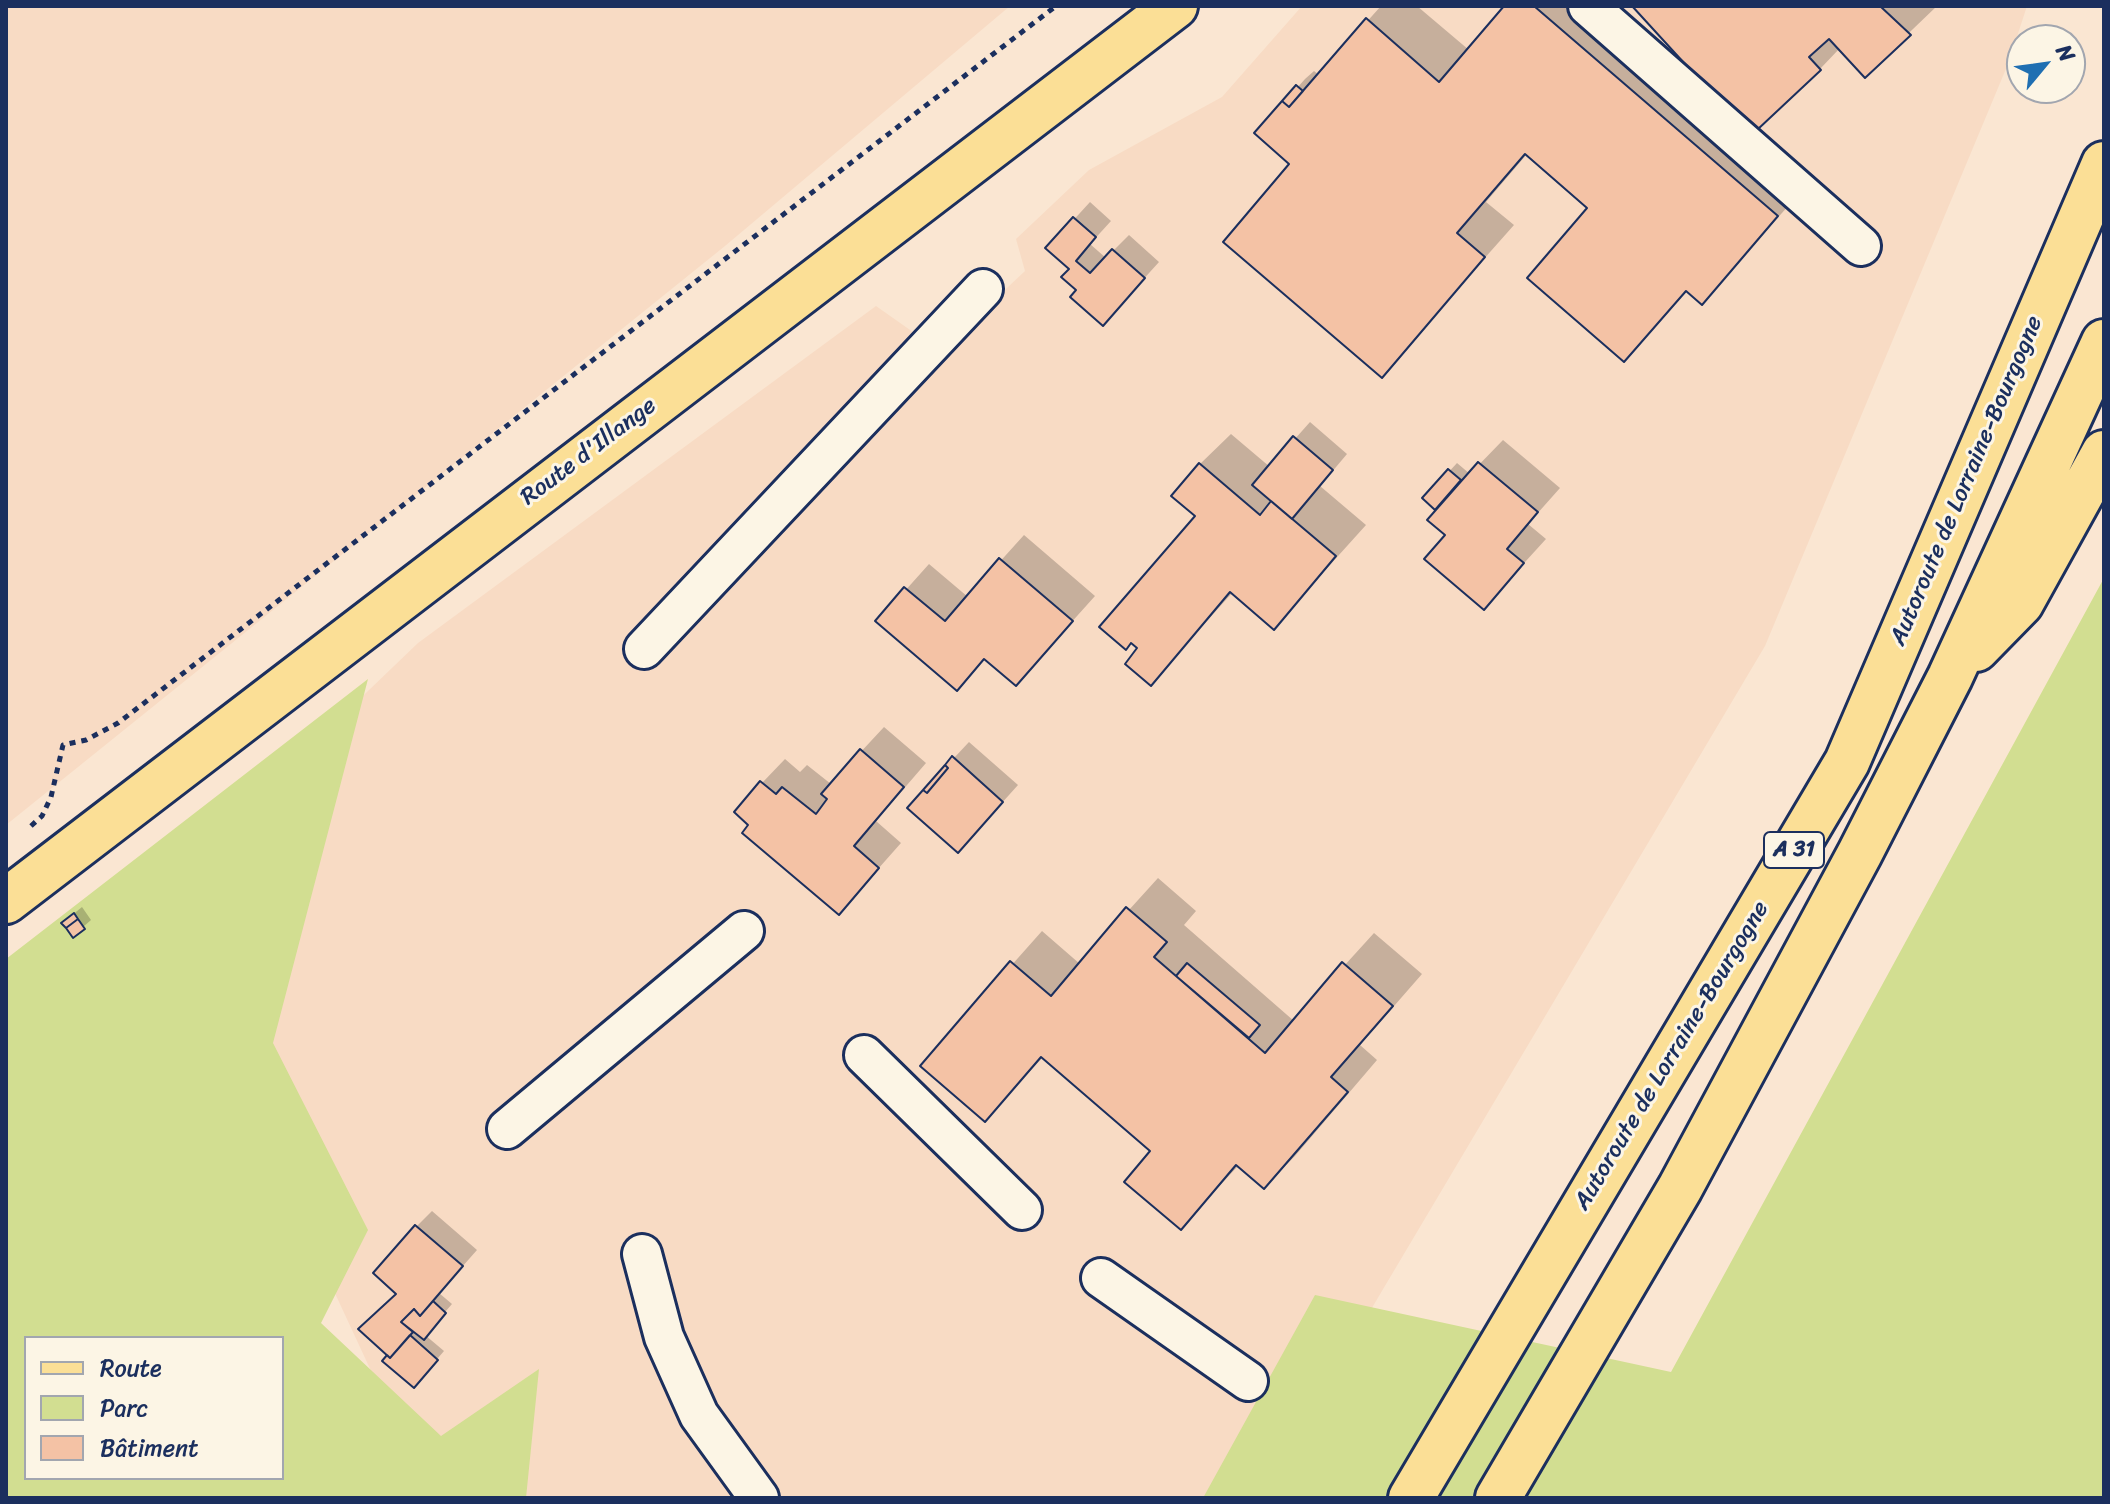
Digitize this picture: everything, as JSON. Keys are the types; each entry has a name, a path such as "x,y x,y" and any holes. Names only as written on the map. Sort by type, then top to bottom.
{"main road":[{"name":"Route d'Illange","path":"6,901 1175,6"},
{"name":"Autoroute de Lorraine-Bourgogne","path":"1411,1498 1847,762 2104,164"},
{"name":"A 31","path":"1498,1498 1680,1188 1782,1002 1950,677 2104,342"},
{"path":"1950,677 2021,603 2104,453"}],"lane":[{"path":"1588,6 1861,246"},
{"path":"644,649 983,289"},
{"path":"507,1129 744,931"},
{"path":"864,1055 1022,1210"},
{"path":"642,1254 664,1337 699,1415 759,1498"},
{"path":"1101,1278 1248,1381"}],"path":[{"path":"30,827 42,816 51,797 63,745 86,740 118,723 1056,6"}],"shaded area":[{"path":"6,6 1010,6 725,246 6,825"},
{"path":"1302,6 2027,6 2021,24 2006,24 2006,69 1765,646 1259,1498 430,1498 139,871 269,786 418,643 876,306 940,351 1025,271 1016,239 1089,170 1222,97"}],"green space":[{"path":"2104,578 2104,1498 1203,1498 1315,1295 1671,1372"},
{"path":"368,679 273,1043 368,1230 321,1323 441,1436 539,1369 526,1498 6,1498 6,959"}],"building":[{"path":"1504,6 1534,6 1778,216 1702,305 1686,291 1624,362 1527,278 1587,208 1525,154 1457,233 1485,257 1382,378 1223,242 1289,164 1254,133 1282,101 1289,107 1366,18 1439,82"},
{"path":"1632,6 1880,6 1911,35 1865,78 1829,39 1809,57 1821,70 1757,130 1744,116 1738,122"},
{"path":"1296,85 1303,91 1289,107 1282,101"},
{"path":"1073,217 1096,237 1076,261 1090,273 1112,249 1145,278 1103,326 1070,297 1076,290 1061,277 1069,269 1045,248"},
{"path":"1293,436 1333,470 1292,519 1252,485"},
{"path":"1478,462 1538,512 1507,549 1524,563 1484,610 1424,559 1445,535 1427,520"},
{"path":"1199,463 1260,515 1271,501 1336,556 1274,630 1230,592 1151,686 1125,664 1137,648 1131,643 1126,650 1099,627 1195,516 1171,496"},
{"path":"1448,469 1461,480 1435,510 1422,498"},
{"path":"999,558 1073,621 1016,686 984,659 957,691 875,621 904,587 945,621"},
{"path":"860,749 904,787 854,846 879,868 839,915 742,833 748,825 734,812 760,781 776,794 782,787 816,814 827,799 821,794"},
{"path":"952,756 1003,802 958,853 907,808 923,790 927,793 948,768 945,765"},
{"path":"945,765 948,768 927,793 923,790"},
{"path":"1126,907 1167,942 1154,957 1265,1053 1342,962 1393,1006 1331,1077 1348,1092 1264,1189 1236,1165 1181,1230 1124,1182 1150,1151 1041,1057 985,1122 920,1066 1010,961 1051,996"},
{"path":"74,913 78,919 66,928 61,923"},
{"path":"78,919 85,929 73,938 66,928"},
{"path":"1187,963 1260,1025 1249,1038 1176,976"},
{"path":"415,1225 463,1266 420,1316 414,1309 401,1322 413,1332 390,1358 358,1329 396,1294 373,1273"},
{"path":"433,1301 446,1313 424,1340 401,1322 414,1309 420,1316"},
{"path":"410,1335 438,1360 414,1388 382,1361 387,1355 390,1358"}]}
